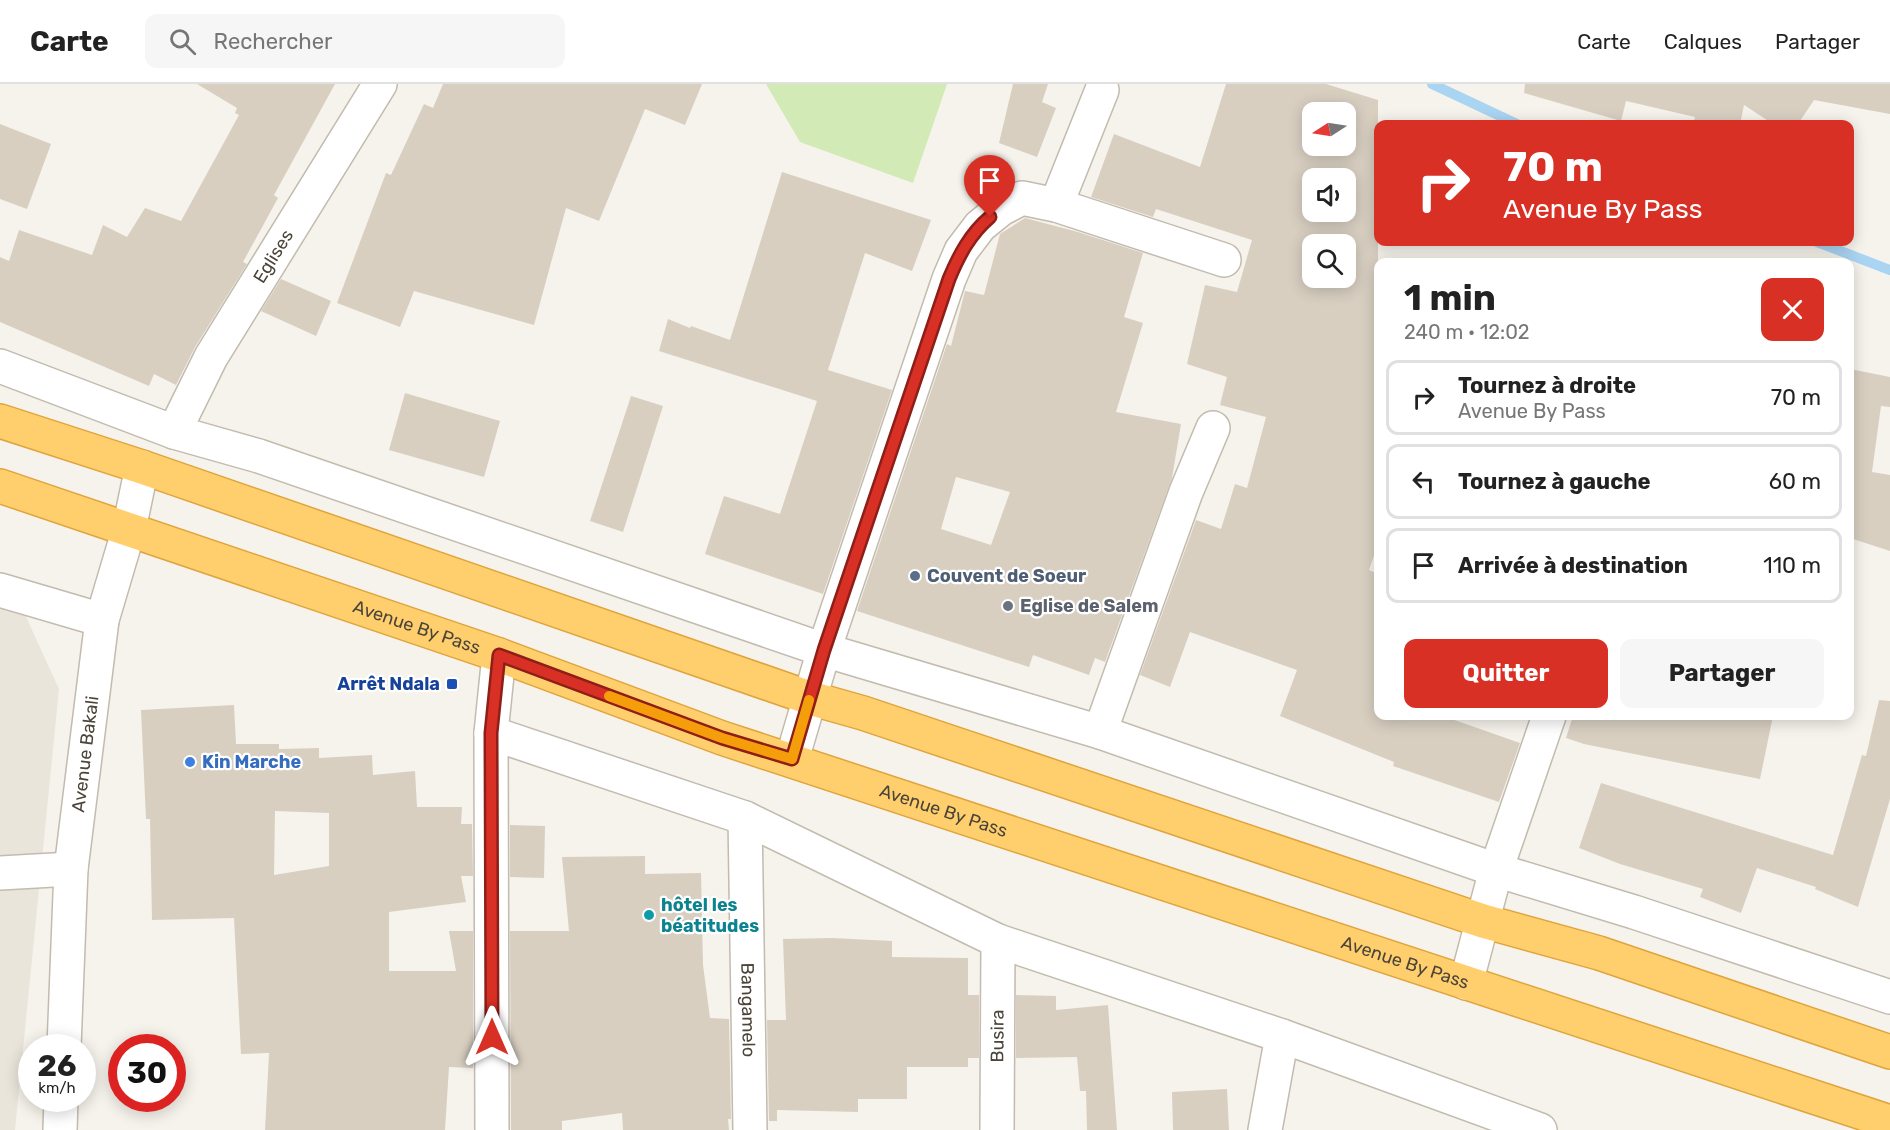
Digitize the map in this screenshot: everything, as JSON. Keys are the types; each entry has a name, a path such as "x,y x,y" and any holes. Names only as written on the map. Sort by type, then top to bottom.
{"highway":[{"path":"0,421 142,467 810,698 863,713 1483,921 1599,953 1890,1052"},
{"name":"Avenue By Pass","path":"0,486 499,655 722,738 792,759 1890,1122"}],"street":[{"name":"Eglises","path":"174,432 211,357 380,84"},
{"path":"1056,205 1102,90"},
{"path":"792,759 824,650 945,290 961,251 980,226 1001,208 1022,198 1056,205 1224,260"},
{"path":"0,366 174,432 259,456 824,650 1100,732 1496,870 1634,912 1890,997"},
{"path":"1100,732 1186,492 1213,428"},
{"name":"Avenue Bakali","path":"65,1034 71,869 102,620 129,529 142,467"},
{"path":"0,590 102,620"},
{"path":"492,1130 491,733 499,655"},
{"path":"1466,983 1496,870 1548,720"},
{"path":"491,733 745,818 998,941 1282,1036 1506,1124 1540,1130"},
{"name":"Bangamelo","path":"745,818 750,1130"},
{"path":"0,873 71,869"},
{"name":"Busira","path":"997,1130 998,941"},
{"path":"1266,1130 1282,1036"},
{"path":"60,1130 61,1112"}],"shaded area":[{"path":"0,590 16,595 59,689 25,1034 18,1034 18,1100 15,1130 0,1130"}],"green space":[{"path":"766,84 947,84 913,183 800,142"}],"building":[{"path":"197,84 335,84 274,195 278,198 243,262 247,264 195,347 176,385 154,374 149,386 0,322 0,257 9,261 19,230 92,255 103,225 127,237 145,208 181,221 239,115 235,113 237,108"},
{"path":"443,84 702,84 685,125 645,109 599,221 566,208 534,325 414,291 400,327 337,303 386,173 391,175 424,104 433,108"},
{"path":"1013,84 1048,84 1042,102 1056,108 1037,157 999,143"},
{"path":"1226,84 1326,84 1378,100 1378,120 1374,120 1374,246 1378,246 1378,258 1374,258 1374,556 1369,570 1374,572 1374,720 1454,720 1520,743 1499,802 1393,766 1394,762 1280,716 1297,670 1190,632 1170,687 1140,675 1196,520 1221,529 1235,484 1247,488 1266,417 1220,405 1227,377 1187,364 1205,285 1237,292 1252,240 1156,209 1153,217 1091,197 1114,134 1200,167"},
{"path":"1525,84 1890,84 1890,114 1814,100 1801,120 1767,120 1744,105 1741,120 1694,120 1695,117 1626,101 1621,120 1618,120 1524,93"},
{"path":"0,124 51,144 27,209 0,199"},
{"path":"782,172 931,220 912,271 865,253 828,370 892,390 823,594 705,554 724,496 780,514 817,401 659,351 668,319 730,340"},
{"path":"1025,218 1143,253 1124,317 1143,323 1116,412 1181,424 1172,478 1105,662 1095,658 1089,675 1033,655 1029,667 857,611 947,344 951,346 965,291 984,295 1000,234","holes":["956,477 1010,492 991,545 941,529"]},
{"path":"281,279 331,301 316,336 261,311"},
{"path":"1854,370 1890,377 1890,407 1881,406 1872,472 1890,475 1890,551 1854,539"},
{"path":"405,393 500,421 484,477 389,450"},
{"path":"631,396 663,406 623,532 590,521"},
{"path":"1879,700 1890,701 1890,799 1858,907 1815,889 1816,887 1757,868 1741,913 1700,897 1703,889 1620,864 1579,848 1601,783 1833,855 1862,755 1866,756"},
{"path":"234,705 236,744 279,744 279,749 319,748 319,758 372,755 373,775 415,771 417,807 462,807 461,824 472,824 473,876 461,876 466,902 389,912 389,971 456,971 449,931 473,931 473,1068 449,1067 445,1130 265,1130 269,1053 241,1054 234,918 152,920 150,819 146,819 141,710","holes":["275,811 329,813 329,866 274,875"]},
{"path":"1572,720 1772,720 1760,779 1584,744 1566,738"},
{"path":"510,825 545,826 544,878 510,877"},
{"path":"645,856 645,874 701,873 703,965 710,1018 729,1019 731,1119 728,1119 729,1130 623,1130 622,1113 562,1121 562,1130 511,1130 510,931 569,931 562,857"},
{"path":"832,938 892,941 892,957 968,958 968,995 979,995 979,1058 968,1058 968,1067 907,1067 907,1099 858,1099 858,1112 777,1110 777,1121 769,1121 767,1020 786,1020 783,939"},
{"path":"1016,995 1056,996 1056,1010 1108,1005 1117,1130 1087,1130 1086,1091 1080,1091 1077,1057 1016,1058"},
{"path":"1227,1089 1229,1130 1173,1130 1172,1092"}],"waterway":[{"path":"1432,84 1508,120"},
{"path":"1827,246 1890,270"}],"slow traffic":[{"path":"609,696 722,738 792,759 809,700"}],"place":[{"name":"Couvent de Soeur","path":"915,576"},
{"name":"Eglise de Salem","path":"1008,606"},
{"name":"Arrêt Ndala","path":"452,684"},
{"name":"Kin Marche","path":"190,762"},
{"name":"hôtel les béatitudes","path":"649,915"}],"route":[{"path":"492,1037 491,733 499,655 722,738 792,759 824,650 949,279 961,251 990,217"}]}
